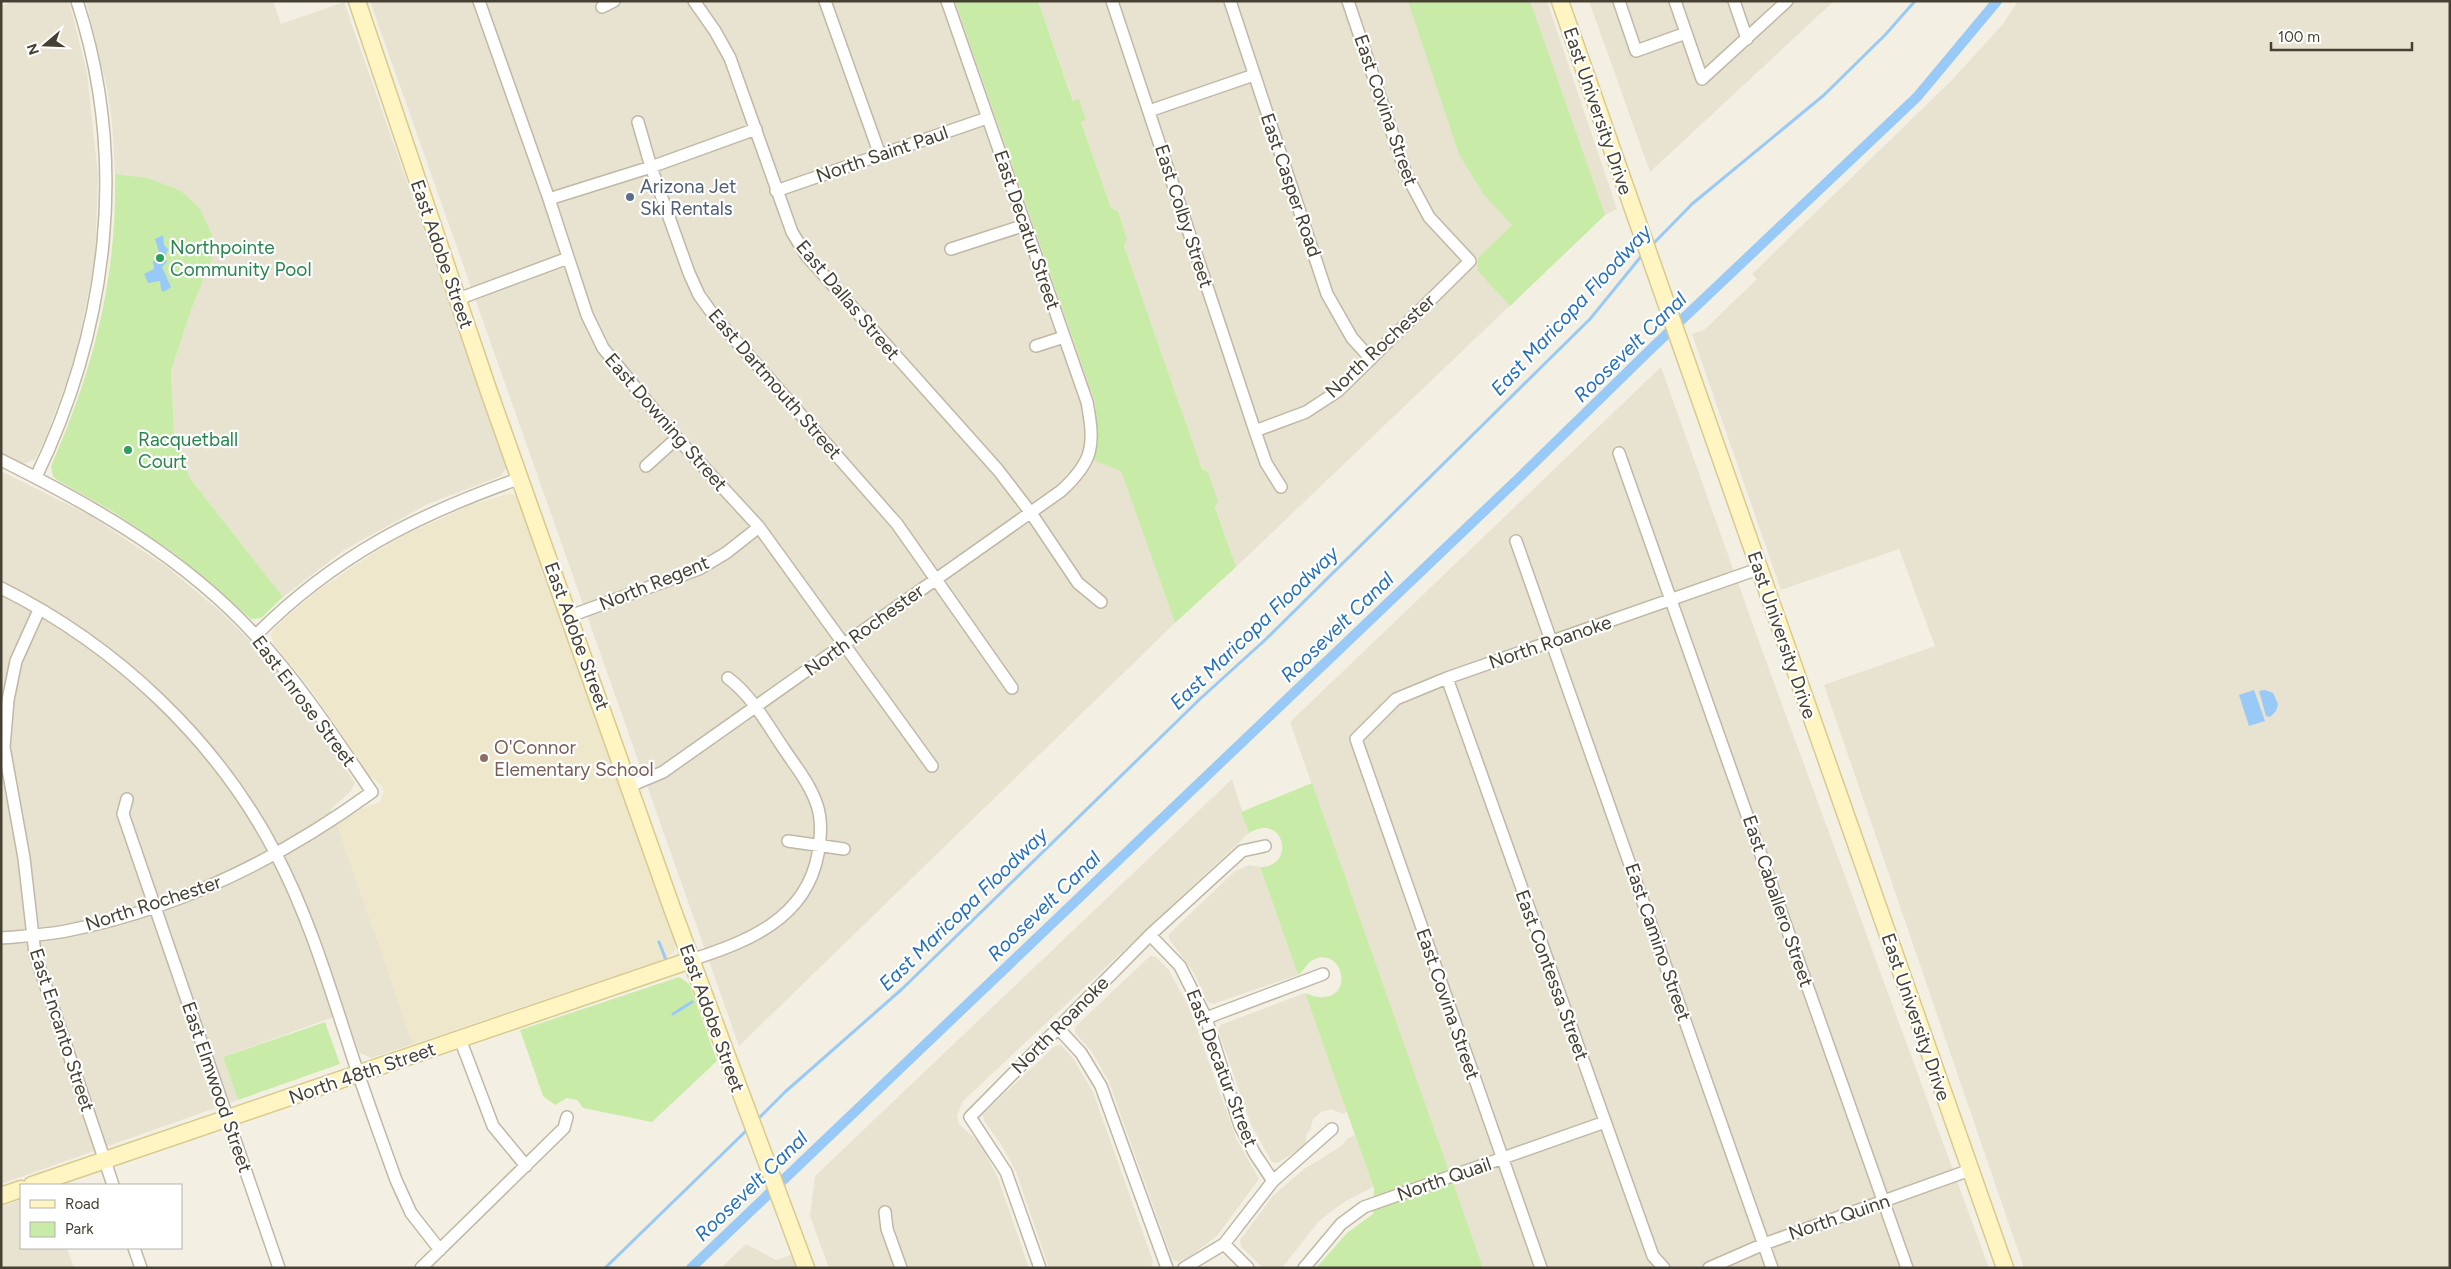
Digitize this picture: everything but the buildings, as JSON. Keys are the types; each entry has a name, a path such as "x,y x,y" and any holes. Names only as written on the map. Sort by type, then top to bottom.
{"street":[{"path":"36,477 48,453 78,369 100,281 105,235 106,157 102,111 93,60 78,1"},
{"name":"East Adobe Street","path":"357,1 520,478 691,960 806,1268"},
{"name":"East Downing Street","path":"479,1 549,199 587,315 603,348 677,438 759,527 932,766"},
{"path":"602,7 614,1"},
{"name":"East Dallas Street","path":"694,1 715,31 730,58 776,191 792,232 806,255 998,470 1031,513 1078,583 1101,602"},
{"path":"825,1 880,155"},
{"name":"East Decatur Street","path":"947,1 1087,402 1091,423 1092,446 1087,461"},
{"name":"East Colby Street","path":"1112,1 1266,463 1280,487"},
{"name":"East Casper Road","path":"1230,1 1327,294 1352,338 1371,359"},
{"name":"East Covina Street","path":"1348,1 1406,174 1429,217 1470,261"},
{"name":"East University Drive","path":"1560,1 2005,1268"},
{"path":"1619,1 1636,51 1686,33"},
{"path":"1675,1 1702,79 1787,1"},
{"path":"1734,1 1747,39"},
{"path":"1149,111 1254,75"},
{"name":"North Saint Paul","path":"776,191 987,118"},
{"name":"East Dartmouth Street","path":"638,122 651,167 698,295 714,316 897,524 1012,688"},
{"path":"549,199 651,167 756,129"},
{"path":"951,249 1025,225"},
{"path":"458,298 568,258"},
{"name":"North Rochester","path":"1255,431 1306,412 1338,391 1470,261"},
{"path":"1036,346 1064,337"},
{"path":"646,466 677,438"},
{"name":"East Caballero Street","path":"1619,453 1907,1268"},
{"name":"East Enrose Street","path":"1,460 98,511 156,548 199,582 256,635 310,702 372,792"},
{"name":"North Rochester","path":"630,786 663,772 1031,513 1073,480 1087,461"},
{"path":"256,635 288,603 338,566 377,541 440,508 520,478"},
{"name":"North Regent","path":"570,616 699,569 726,553 759,527"},
{"name":"East Camino Street","path":"1516,542 1772,1268"},
{"name":"North Roanoke","path":"1356,740 1396,699 1447,678 1758,569"},
{"path":"1,588 95,646 136,678 187,726 236,790 276,854 320,956 358,1074 396,1180 411,1213 440,1250"},
{"name":"East Encanto Street","path":"39,610 16,661 8,700 4,747 24,858 35,954 112,1184"},
{"path":"691,960 743,942 777,921 796,902 808,883 816,865 819,845 820,818 809,786 742,688 728,678"},
{"name":"East Contessa Street","path":"1447,678 1653,1256 1664,1268"},
{"name":"East Covina Street","path":"1356,740 1541,1268"},
{"name":"North Rochester","path":"1,938 64,931 102,922 155,906 221,882 276,854 335,818 372,792"},
{"name":"East Elmwood Street","path":"127,799 123,814 279,1268"},
{"path":"788,840 844,849"},
{"name":"North Roanoke","path":"1040,1268 1006,1172 970,1117 1150,935 1242,852 1265,846"},
{"name":"East Decatur Street","path":"1150,935 1180,966 1206,1018 1240,1126 1255,1154 1273,1181"},
{"name":"North 48th Street","path":"35,1184 691,960"},
{"path":"1206,1018 1323,974"},
{"path":"1057,1027 1081,1053 1101,1086 1167,1268"},
{"path":"460,1039 493,1126 526,1166"},
{"path":"421,1268 564,1128 567,1117"},
{"name":"North Quail","path":"1304,1268 1341,1224 1364,1207 1605,1122"},
{"path":"1184,1268 1224,1244 1273,1181 1332,1129"},
{"name":"North Quinn","path":"1709,1268 1764,1244 1970,1170"},
{"path":"1,1196 20,1189"},
{"path":"885,1212 887,1229 901,1268"},
{"path":"1224,1244 1248,1268"},
{"path":"134,1249 141,1268"}],"shaded area":[{"path":"15,1 69,1 87,73 98,175 95,260 79,339 70,372 45,439 35,459 24,464 1,453 1,6"},
{"path":"86,1 273,1 281,24 344,2 505,462 506,468 501,476 428,504 360,541 343,551 283,597 189,477 180,455 174,432 171,371 191,310 212,259 148,178 115,174 112,122 107,88"},
{"path":"370,1 955,1 1095,402 1098,440 1093,460 1121,470 1175,623 739,1046"},
{"path":"1038,1 1547,1 1617,209 1605,215 1236,567 1215,506 1208,472 1202,469 1124,246 1127,239 1118,211 1111,208 1081,122 1078,100 1074,102"},
{"path":"1589,1 1834,1 1650,172"},
{"path":"2018,1 2450,1 2450,1268 2024,1268 1824,685 1935,646 1899,549 1781,590 1692,334 1704,330 1757,279 1752,274 1951,81 2003,24"},
{"path":"1661,367 1762,650 1989,1268 1481,1268 1290,722"},
{"path":"1,471 91,516 167,567 222,613 264,655 306,706 355,783 351,791 330,810 335,818 413,1044 371,1058 359,1052 345,1013 223,1057 238,1100 1,1184"},
{"name":"O'Connor Elementary School","path":"510,493 518,497 675,941 675,950 667,958 413,1044 337,825 363,808 380,802 384,792 382,786 369,775 312,691 274,644 271,636 272,631 281,622 317,591 378,550 409,533 471,505"},
{"path":"1232,779 1249,833 963,1101 957,1116 959,1124 980,1143 998,1178 1029,1268 829,1268 810,1216 815,1176"},
{"path":"1249,865 1260,867 1298,975 1213,1004 1207,1001 1194,973 1169,939 1169,934 1235,871"},
{"path":"1150,956 1156,957 1168,969 1189,1006 1236,1138 1259,1179 1217,1236 1189,1257 1178,1262 1172,1259 1109,1082 1092,1052 1075,1033 1075,1027"},
{"path":"1305,993 1347,1112 1342,1114 1332,1109 1321,1112 1313,1119 1310,1131 1307,1132 1305,1145 1278,1163 1272,1162 1251,1125 1218,1030 1220,1025"},
{"path":"1061,1045 1073,1058 1093,1092 1153,1261 1151,1268 1049,1268 1016,1172 1002,1146 984,1121 983,1114 1055,1046"},
{"path":"1355,1135 1373,1187 1344,1202 1319,1221 1282,1268 1263,1268 1241,1247 1240,1240 1273,1196 1304,1169 1340,1147 1348,1138"},
{"path":"20,1200 20,1249 67,1249 74,1268 1,1268 1,1207"},
{"path":"746,1244 776,1260 791,1255 796,1268 721,1268"}],"green space":[{"path":"955,1 1038,1 1073,101 1079,99 1086,120 1081,122 1111,208 1118,211 1127,239 1124,246 1202,469 1208,472 1218,501 1215,507 1236,567 1175,623 1121,471 1093,460 1098,440 1095,402"},
{"path":"1408,1 1530,1 1605,215 1510,306 1477,270 1478,258 1512,225 1483,194 1459,154"},
{"path":"115,174 148,178 181,191 200,209 212,235 212,259 191,310 171,371 174,432 189,477 283,597 261,618 251,619 174,553 112,511 53,476 51,466 79,395 100,324 112,251 115,213"},
{"path":"1312,783 1483,1268 1316,1268 1347,1233 1373,1214 1374,1189 1305,993 1319,997 1333,994 1339,989 1341,974 1338,966 1332,960 1325,958 1312,960 1298,975 1260,867 1272,865 1279,859 1282,842 1278,834 1271,829 1261,828 1249,833 1241,812"},
{"path":"679,977 688,983 691,988 717,1061 652,1122 583,1108 577,1100 567,1098 555,1105 543,1096 520,1030"},
{"path":"325,1022 340,1064 238,1100 223,1057"}],"water":[{"path":"163,235 164,245 168,249 165,258 167,262 162,267 171,287 164,292 161,290 160,281 148,283 144,274 154,269 153,261 161,258 155,239"},
{"path":"2254,690 2265,721 2249,726 2239,695"},
{"path":"2265,690 2273,693 2278,704 2276,711 2270,717 2266,716 2259,691"}],"waterway":[{"name":"East Maricopa Floodway","path":"1651,246 1692,204 1824,95 1885,35 1915,1"},
{"name":"Roosevelt Canal","path":"691,1268 1521,476 1653,347 1917,97 1997,1"},
{"name":"East Maricopa Floodway","path":"756,1121 785,1092 902,989 1201,698 1265,640 1590,319 1643,254"},
{"path":"659,942 666,960"},
{"path":"673,1014 692,1002"},
{"name":"East Maricopa Floodway","path":"605,1268 748,1129"}],"place":[{"name":"Arizona Jet Ski Rentals","path":"630,197"},
{"name":"Northpointe Community Pool","path":"160,258"},
{"name":"Racquetball Court","path":"128,450"},
{"name":"O'Connor Elementary School","path":"484,758"}]}
